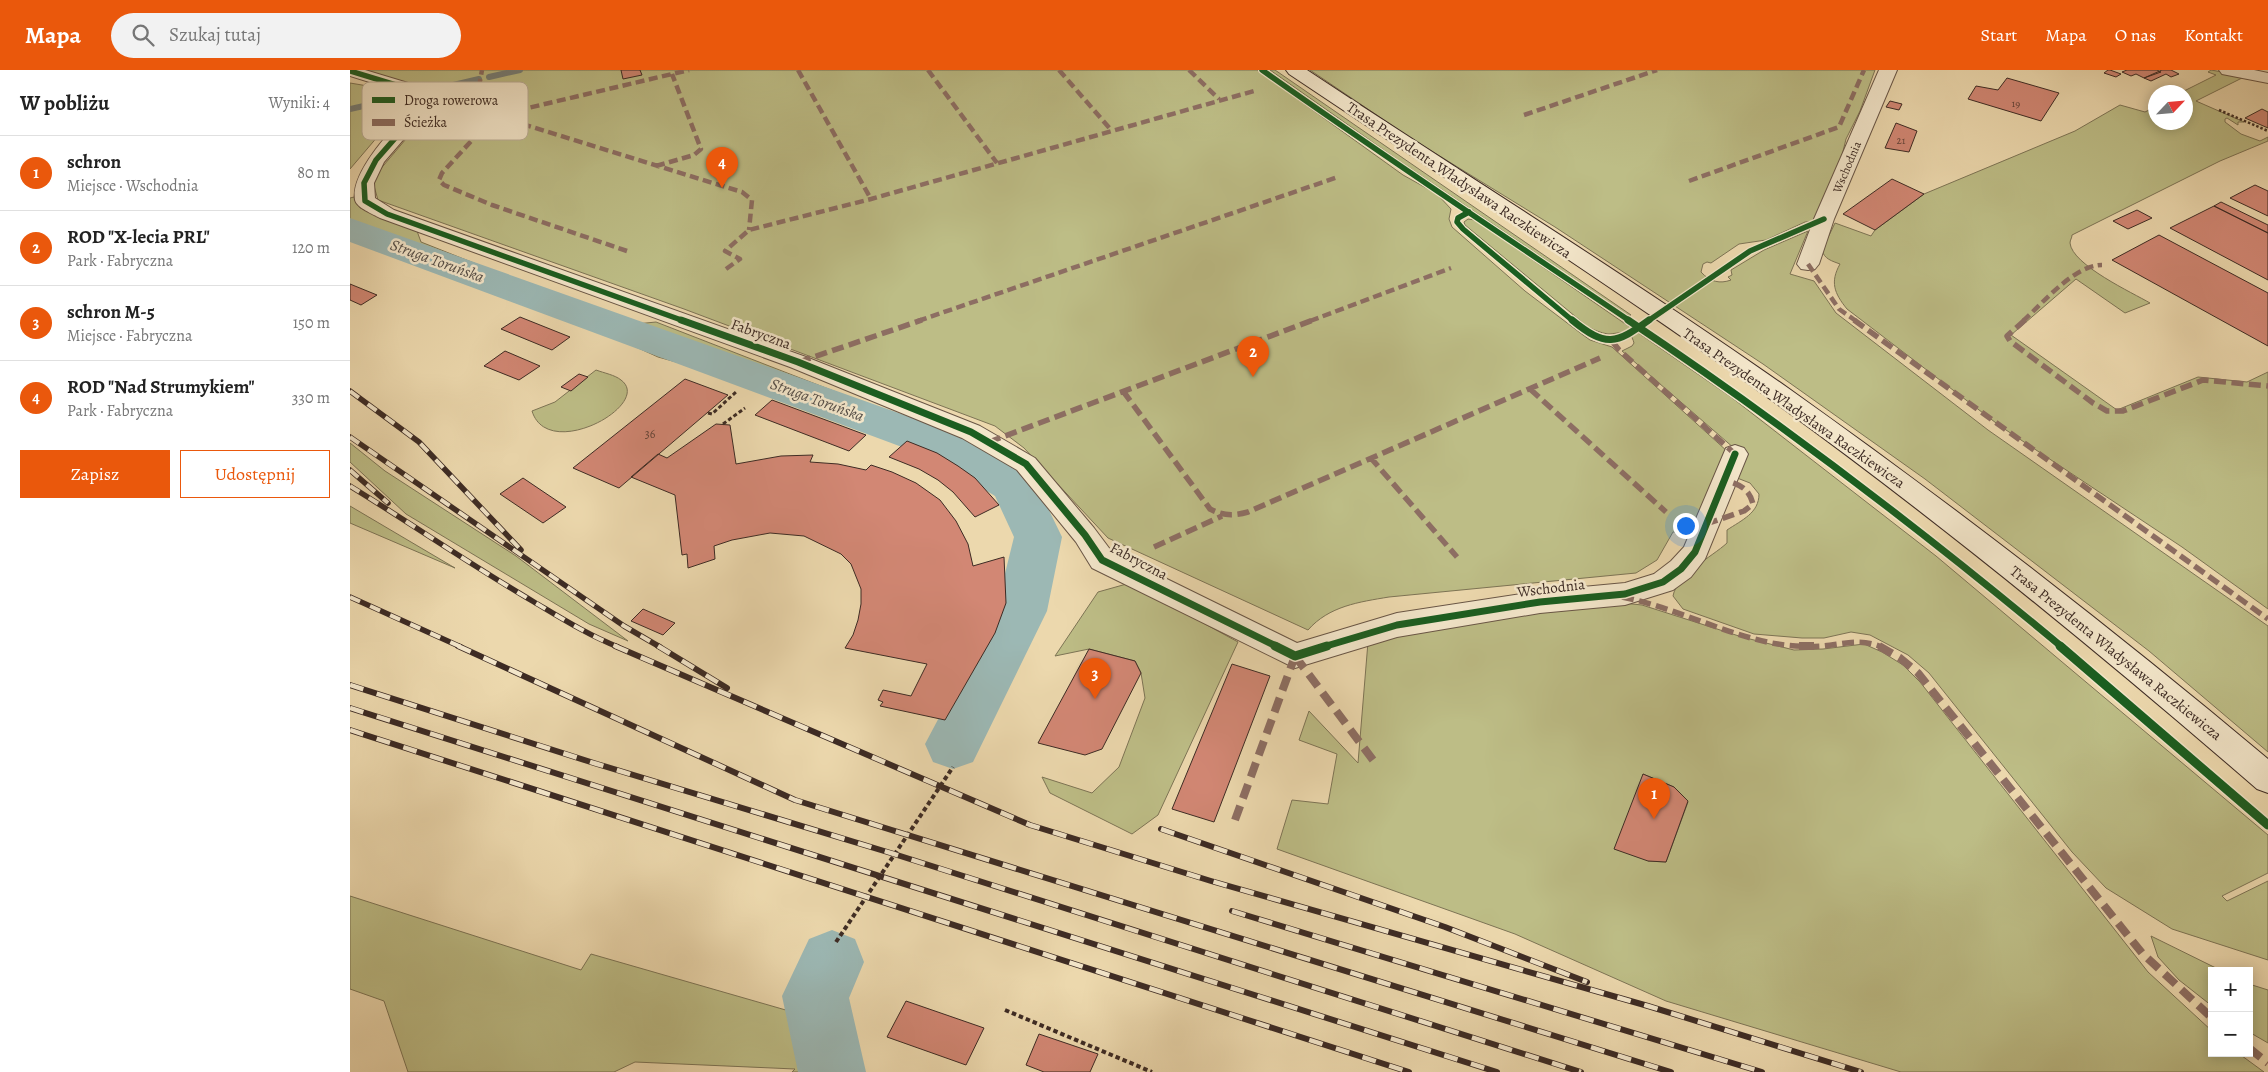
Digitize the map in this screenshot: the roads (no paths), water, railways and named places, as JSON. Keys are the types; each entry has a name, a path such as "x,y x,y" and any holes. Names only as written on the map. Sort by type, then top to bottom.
{"street":[{"name":"Trasa Prezydenta Władysława Raczkiewicza","path":"1295,70 1730,360 1873,462 2063,608 2268,779"},
{"name":"Wschodnia","path":"1808,264 1824,219 1888,70"},
{"path":"2228,70 2268,78"},
{"name":"Fabryczna","path":"350,71 386,82"},
{"name":"Fabryczna","path":"394,140 376,160 364,183 365,201 387,214 798,362 971,432 1026,464 1085,535 1102,560 1295,656"},
{"name":"Wschodnia","path":"1295,656 1397,624 1540,602 1624,594 1663,582 1681,568 1695,552 1735,454"}],"waterway":[{"path":"489,77 520,70"},
{"path":"466,82 479,79"},
{"path":"350,109 362,106"},
{"name":"Struga Toruńska","path":"350,229 953,449 1014,485 1038,537 1021,611 953,744"},
{"name":"Struga Toruńska","path":"832,962 815,996 832,1072"}],"railway":[{"path":"350,391 419,442 521,550"},
{"path":"350,437 624,626 660,647"},
{"path":"350,470 388,503"},
{"path":"350,486 511,588 575,626 618,647"},
{"path":"350,597 461,647"},
{"path":"458,646 795,800 1671,1072"},
{"path":"615,646 1030,825 1211,881 1648,1006 1861,1072"},
{"path":"658,646 727,688"},
{"path":"350,685 597,764 894,854 1581,1072"},
{"path":"350,708 1497,1072"},
{"path":"350,730 1409,1072"},
{"path":"1161,829 1445,927 1587,982"},
{"path":"1232,911 1762,1072"}],"place":[{"name":"ROD \"Nad Strumykiem\"","path":"722,188"},
{"name":"ROD \"X-lecia PRL\"","path":"1253,377"},
{"name":"schron M-5","path":"1095,699"},
{"name":"schron","path":"1654,819"}]}
